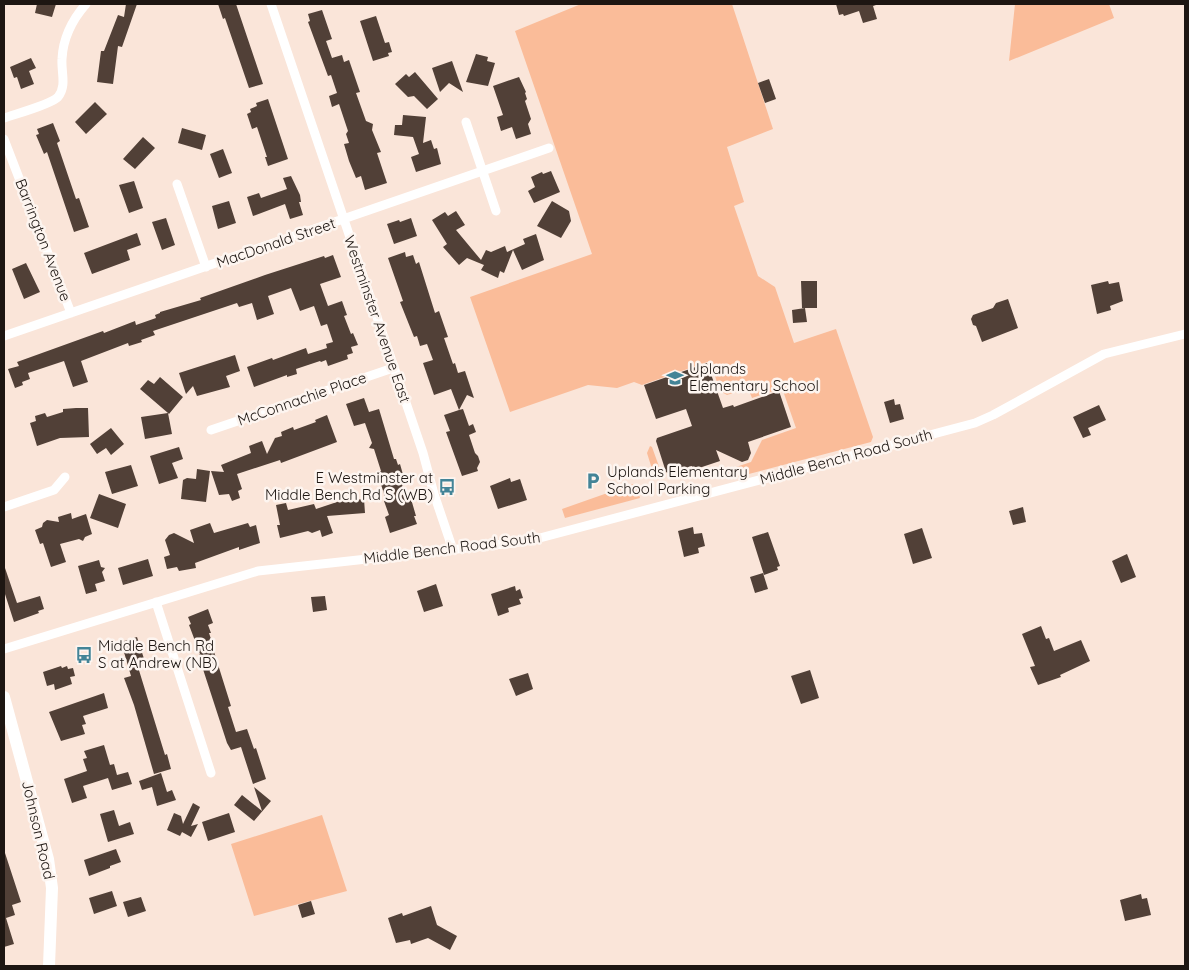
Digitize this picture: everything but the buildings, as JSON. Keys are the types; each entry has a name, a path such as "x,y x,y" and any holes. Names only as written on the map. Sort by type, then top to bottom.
{"main road":[{"name":"Johnson Road","path":"4,697 49,864 52,888 49,966"}],"street":[{"path":"4,118 57,98 63,85 62,60 65,41 72,24 86,4"},
{"name":"Westminster Avenue East","path":"273,4 393,368 423,453 434,494 453,550"},
{"path":"466,122 496,211"},
{"name":"Barrington Avenue","path":"4,139 71,313"},
{"name":"MacDonald Street","path":"4,336 549,148"},
{"path":"177,184 206,267"},
{"name":"Middle Bench Road South","path":"4,649 258,571 513,543 557,534 901,443 975,423 1104,354 1185,334"},
{"name":"McConnachie Place","path":"211,430 393,368"},
{"path":"4,507 54,490 65,477"},
{"path":"156,602 211,773"}],"shaded area":[{"path":"581,4 732,4 773,129 727,147 744,202 734,206 758,276 775,287 794,343 836,329 873,437 871,442 730,479 727,470 751,462 762,440 796,428 782,388 752,398 748,388 727,395 720,391 710,361 642,385 634,382 617,388 588,385 510,412 470,297 592,254 515,31"},
{"path":"1015,4 1109,4 1114,18 1009,61"},
{"path":"650,446 661,472 652,469 647,453"},
{"path":"633,484 640,498 565,518 562,509"},
{"path":"322,815 347,891 254,916 231,844"}],"place":[{"name":"Uplands Elementary School","path":"675,378"},
{"name":"Uplands Elementary School Parking","path":"593,481"},
{"name":"E Westminster at Middle Bench Rd S (WB)","path":"447,487"},
{"name":"Middle Bench Rd S at Andrew (NB)","path":"84,655"}]}
